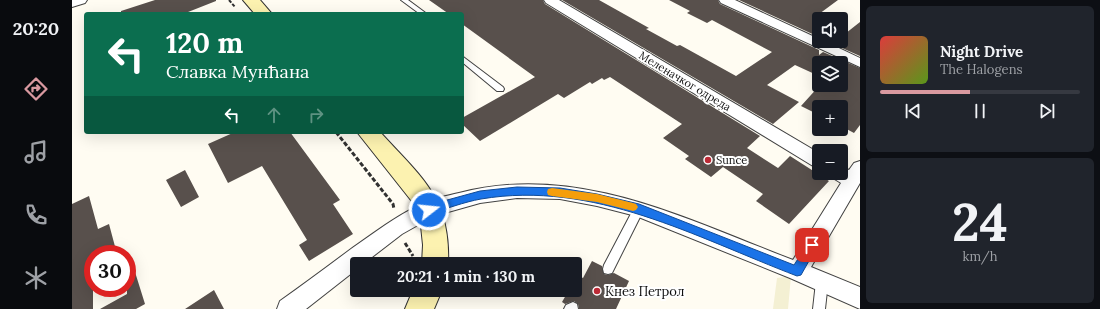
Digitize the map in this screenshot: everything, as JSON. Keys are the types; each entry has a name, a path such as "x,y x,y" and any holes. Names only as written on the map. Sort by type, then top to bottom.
{"street":[{"path":"72,3 81,0"},
{"path":"251,0 262,12"},
{"name":"Меленачког одреда","path":"550,0 812,157"},
{"path":"725,0 860,63"},
{"path":"370,134 426,200 434,227 427,257"},
{"path":"797,271 850,174"},
{"path":"288,309 395,228 429,210 480,195 517,191 560,192 597,198 639,209 797,271 860,298"},
{"path":"419,309 425,297"}],"lane":[{"path":"404,0 421,12"},
{"path":"464,60 500,89"},
{"path":"608,270 639,209"},
{"path":"820,309 822,282"}],"path":[{"path":"338,134 393,204 395,228 421,257"}],"shaded area":[{"path":"791,276 788,309 773,309 777,278"}],"building":[{"path":"155,0 216,0 188,12 121,11"},
{"path":"429,0 543,0 545,4 760,136 747,148 778,168 790,156 812,170 812,180 829,181 789,224 756,201 763,194 723,167 711,177 685,159 689,156 663,138 682,124 610,77 604,80 602,78 592,84 590,82 564,98 558,94 480,141 464,126 464,117 535,77 464,25 464,12 446,12"},
{"path":"562,0 599,0 649,28 646,29 677,46 680,45 736,76 772,52 712,20 707,23 687,13 690,11 669,0 718,0 720,4 819,50 819,55 823,52 832,56 812,56 812,73 795,65 767,85 799,102 773,124"},
{"path":"739,0 838,0 822,12 812,12 812,34"},
{"path":"860,22 860,56 842,48 848,48 848,31"},
{"path":"848,63 860,68 860,125 854,133 848,130 848,100 812,100 812,112 801,106 814,92 848,92"},
{"path":"230,134 291,134 340,200 333,204 353,234 309,261 299,245 307,240 262,166 228,183 208,144"},
{"path":"185,170 199,197 181,207 166,180"},
{"path":"89,196 98,229 109,224 115,245 84,245 84,297 93,297 93,309 72,309 72,204"},
{"path":"592,261 602,266 604,274 608,275 614,273 629,281 616,309 579,309 578,304 574,301 565,304 562,302 565,297 582,297 583,278"},
{"path":"136,275 145,304 136,309 100,309 122,297 136,297"},
{"path":"214,290 224,309 185,309"}],"slow traffic":[{"path":"552,192 597,198 633,207"}],"place":[{"name":"Sunce","path":"708,160"},
{"name":"Кнез Петрол","path":"597,291"}],"route":[{"path":"429,210 480,195 517,191 560,192 597,198 639,209 797,271 812,245"}]}
